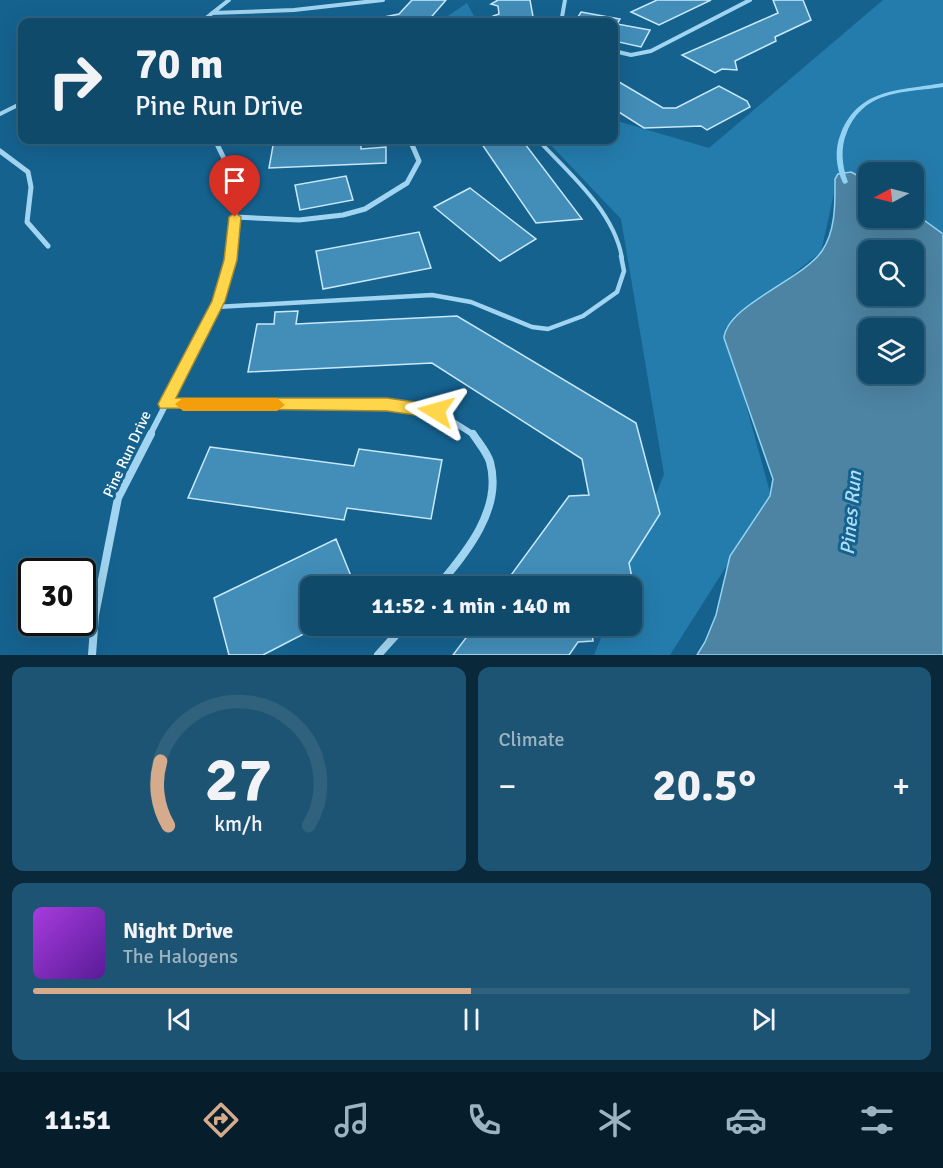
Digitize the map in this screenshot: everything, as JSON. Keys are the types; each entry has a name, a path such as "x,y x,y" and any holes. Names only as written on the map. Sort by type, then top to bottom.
{"street":[{"path":"206,18 229,0"},
{"path":"212,13 304,9 382,0"},
{"path":"563,18 565,0"},
{"path":"618,52 630,55 651,51 750,0"},
{"path":"0,114 18,105"},
{"name":"Pine Run Drive","path":"92,655 95,615 118,498 216,307 231,260 237,196 233,177 217,144"},
{"path":"235,217 299,219 343,215 365,209 407,183 419,161 412,144"},
{"path":"0,151 21,162 27,169 32,179 27,222 48,246"},
{"path":"166,404 387,404 436,411 474,433 490,461 492,487 483,525 464,556 447,576"},
{"path":"378,655 395,636"}],"lane":[{"path":"216,307 432,295 453,296 488,307 539,329 556,328 599,308 616,296 622,274 623,251 606,217 542,144"}],"shaded area":[{"path":"883,0 943,0 943,246 924,228 924,162 858,162 858,188 838,175 821,252 725,328 771,496 670,655 594,655 602,636 642,636 642,576 624,576 664,474 621,219 550,144 618,144 618,121 709,148"},
{"path":"467,3 475,18 445,18"}],"water":[{"path":"851,172 858,176 858,228 924,228 924,220 943,234 943,655 697,655 716,615 730,556 770,496 773,479 724,338 728,326 738,315 799,272 822,251 832,225 835,207 835,179 838,174"}],"building":[{"path":"412,0 446,0 430,18 379,18 399,14"},
{"path":"498,0 530,0 533,18 493,18 499,14 498,6 491,4"},
{"path":"657,0 711,0 659,25 631,12"},
{"path":"773,0 803,0 811,20 775,37 776,41 735,61 737,70 722,69 715,73 682,55 778,13"},
{"path":"581,12 614,18 577,18"},
{"path":"618,24 650,30 641,47 618,42"},
{"path":"618,81 663,108 676,108 719,86 747,101 750,107 707,130 701,126 644,128 618,112"},
{"path":"273,144 361,144 361,149 386,147 386,163 269,168"},
{"path":"482,144 525,144 582,219 536,223"},
{"path":"346,176 353,200 300,210 295,185"},
{"path":"470,188 536,239 500,261 434,207"},
{"path":"419,232 431,268 323,289 316,251"},
{"path":"298,311 296,324 457,316 636,423 660,514 629,563 632,576 510,576 569,496 589,495 582,459 432,363 248,372 257,324 274,324 275,312"},
{"path":"210,447 354,466 359,449 442,460 431,519 347,508 344,520 188,498"},
{"path":"336,539 351,576 300,576 300,636 263,655 229,655 214,598"},
{"path":"467,636 592,636 593,641 578,642 569,655 453,655"}],"waterway":[{"name":"Pines Run","path":"845,182 840,160 842,137 849,120 858,109 883,95 943,85"}],"slow traffic":[{"path":"183,404 277,405"}],"route":[{"path":"235,217 231,260 219,301 166,404 387,404 436,411"}]}
